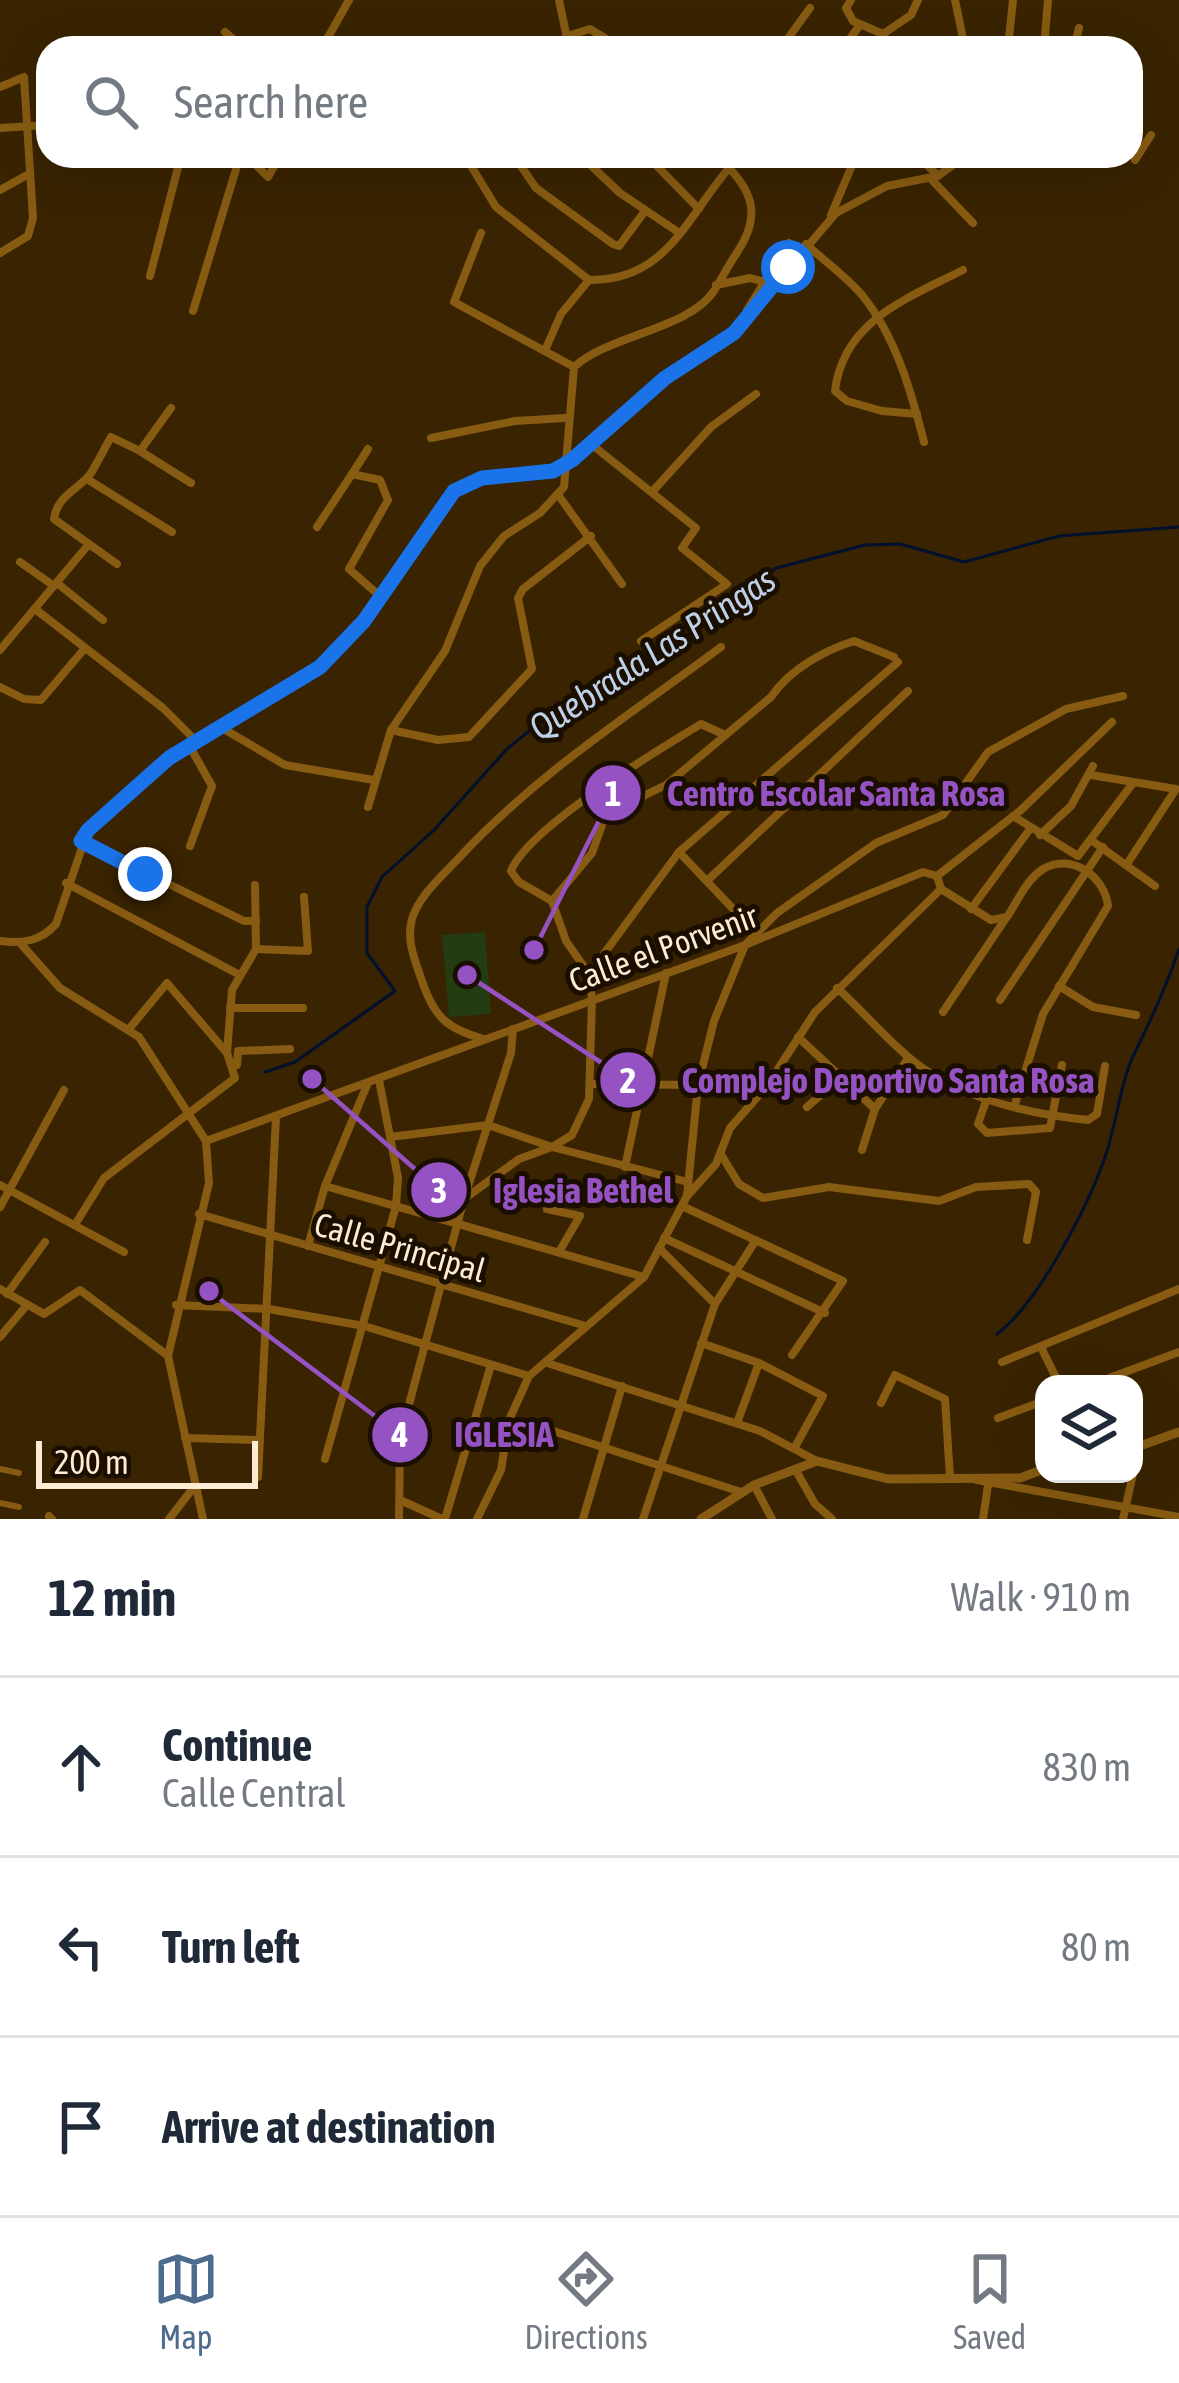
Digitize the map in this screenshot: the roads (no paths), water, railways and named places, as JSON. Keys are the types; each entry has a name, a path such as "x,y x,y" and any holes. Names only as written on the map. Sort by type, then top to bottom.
{"street":[{"path":"329,36 349,0"},
{"path":"559,0 567,36 590,29 601,36"},
{"path":"851,0 846,8 860,25 883,34 896,30 919,0"},
{"path":"955,0 962,36"},
{"path":"1009,36 1013,0"},
{"path":"1045,36 1048,0"},
{"path":"790,36 811,8"},
{"path":"852,36 860,25"},
{"path":"1077,36 1079,28"},
{"path":"225,32 230,36"},
{"path":"0,87 24,77 32,230 0,253"},
{"path":"0,128 36,124"},
{"path":"1143,146 1151,135"},
{"path":"150,276 179,168"},
{"path":"193,311 239,168"},
{"path":"368,807 392,730 445,651 491,549 559,496 567,475 562,466 574,367 589,353 700,303 716,285 752,220 746,185 729,168 652,267 621,278 590,280 496,207 472,168"},
{"path":"522,168 536,188 613,244 619,245 645,211"},
{"path":"595,168 678,232"},
{"path":"659,168 699,208"},
{"path":"830,218 851,168"},
{"path":"927,168 973,224"},
{"path":"0,941 21,944 47,935 56,923 81,841 193,744 320,667 380,596 454,491 482,478 562,466 665,378 750,316 830,218 887,186 935,178 949,168"},
{"path":"0,190 29,174"},
{"path":"482,233 454,302 574,367"},
{"path":"750,316 747,310 789,243"},
{"path":"806,244 854,286 875,315 907,372 924,442"},
{"path":"917,414 881,412 847,401 835,391 843,358 875,315 963,270"},
{"path":"716,285 750,278 765,282"},
{"path":"546,348 561,314 590,280"},
{"path":"652,492 711,428 756,394"},
{"path":"140,451 168,410 152,402"},
{"path":"431,438 515,421 566,418"},
{"path":"117,564 54,519 73,487 87,478 111,437 191,483"},
{"path":"591,443 696,528 682,548 727,584 641,641"},
{"path":"317,527 368,449"},
{"path":"352,474 380,479 387,492 349,569 380,596"},
{"path":"87,478 172,532"},
{"path":"559,496 622,584"},
{"path":"392,730 438,740 469,737 532,669 518,598 523,589 591,536"},
{"path":"0,650 89,544"},
{"path":"20,562 103,620"},
{"path":"35,609 164,708 193,744 212,786 190,845"},
{"path":"552,901 592,853 606,814 666,784 771,697 781,682 830,650 854,641 896,659 679,852 589,974"},
{"path":"486,1039 458,1032 431,1009 412,950 412,915 474,842 565,756 626,719 721,647"},
{"path":"0,687 24,699 41,700 85,648"},
{"path":"709,879 908,691"},
{"path":"684,1201 698,1085 714,1021 746,945 756,933 876,843 943,815 988,752 1066,709 1123,697"},
{"name":"Calle el Porvenir","path":"206,1141 935,874 1013,815 1112,722"},
{"path":"464,1199 519,1159 566,1141 583,1118 590,1084 589,974 566,940 552,901 519,882 511,871 548,828 605,784 701,724 723,734"},
{"path":"222,728 285,765 374,780"},
{"path":"971,909 1035,832 1071,806 1092,770 1133,783 1176,789 1126,864"},
{"path":"1013,815 1078,856 1133,783"},
{"path":"1091,840 1155,886"},
{"path":"81,841 244,921 256,921"},
{"path":"1000,1000 1103,848"},
{"path":"679,852 756,933"},
{"path":"943,1012 1042,870 1060,864 1101,882 1108,906 1036,1032 1015,1104"},
{"path":"935,874 941,889 971,909 991,920 1007,917"},
{"path":"66,884 238,974"},
{"path":"227,1052 238,974 256,949 255,885"},
{"path":"477,1519 501,1470 509,1420 529,1376 644,1276 684,1201 721,1154 730,1128 767,1086 798,1037 837,988 941,889"},
{"path":"256,949 308,951 304,897"},
{"path":"21,944 60,988 128,1029 206,1141 208,1184 176,1305 168,1356 203,1519"},
{"path":"625,1167 666,972"},
{"path":"128,1029 166,983 227,1052 237,1072"},
{"path":"1059,986 1093,1007 1136,1015"},
{"path":"837,988 932,1076 987,1098 1095,1118 1105,1066"},
{"path":"230,1007 302,1007"},
{"path":"399,1519 400,1438 457,1222 511,1053 513,1029"},
{"path":"798,1037 875,1109"},
{"path":"76,1223 104,1178 188,1109 230,1083 237,1072 238,1051 290,1049"},
{"path":"862,1150 875,1109 908,1058"},
{"path":"987,1098 978,1124 987,1133 1050,1128 1062,1065"},
{"path":"807,1107 842,1076"},
{"path":"325,1459 396,1205 398,1178 380,1080"},
{"path":"590,1084 698,1085"},
{"path":"308,1246 325,1186 367,1085"},
{"path":"0,1207 4,1188 64,1090"},
{"path":"258,1478 274,1236 276,1117"},
{"path":"390,1137 488,1125 684,1181"},
{"path":"721,1154 739,1184 763,1198 830,1187 939,1202 976,1186 1029,1184 1036,1192 1027,1240"},
{"path":"325,1186 644,1276"},
{"path":"4,1188 124,1252"},
{"path":"684,1201 756,1240 839,1276 842,1286 792,1354"},
{"path":"547,1209 580,1216 559,1252"},
{"name":"Calle Principal","path":"199,1214 588,1327"},
{"path":"664,1238 825,1313"},
{"path":"643,1519 715,1304 756,1240"},
{"path":"46,1242 3,1291 26,1306 52,1312 80,1291 168,1356"},
{"path":"659,1248 715,1304"},
{"path":"1002,1362 1179,1289"},
{"path":"176,1305 269,1309 364,1326 529,1376"},
{"path":"0,1337 26,1306"},
{"path":"701,1343 758,1363 823,1396 795,1447"},
{"path":"1041,1347 1055,1375"},
{"path":"1117,1375 1179,1352"},
{"path":"548,1363 737,1423 817,1461 887,1479 976,1480 1020,1478 1035,1472"},
{"path":"737,1423 758,1363"},
{"path":"400,1500 443,1519 491,1365"},
{"path":"880,1403 895,1375 945,1399 950,1478"},
{"path":"583,1519 622,1386"},
{"path":"998,1418 1035,1404"},
{"path":"553,1431 741,1492"},
{"path":"1143,1446 1179,1432"},
{"path":"185,1438 260,1440"},
{"path":"700,1519 754,1485 817,1461"},
{"path":"0,1469 19,1473"},
{"path":"795,1469 814,1504 832,1519"},
{"path":"976,1480 1179,1517"},
{"path":"1123,1519 1130,1483"},
{"path":"754,1485 772,1519"},
{"path":"983,1519 988,1485"},
{"path":"169,1519 196,1486"},
{"path":"0,1503 20,1507"}],"waterway":[{"name":"Quebrada Las Pringas","path":"265,1072 295,1062 395,991 367,953 367,907 382,877 434,830 507,749 556,709 685,638 776,568 865,545 900,544 964,562 1059,536 1179,527"},
{"path":"997,1334 1046,1276 1089,1196 1107,1151 1130,1063 1179,949"}],"place":[{"name":"Centro Escolar Santa Rosa","path":"534,950"},
{"name":"Complejo Deportivo Santa Rosa","path":"467,975"},
{"name":"Iglesia Bethel","path":"312,1079"},
{"name":"IGLESIA","path":"209,1291"}]}
